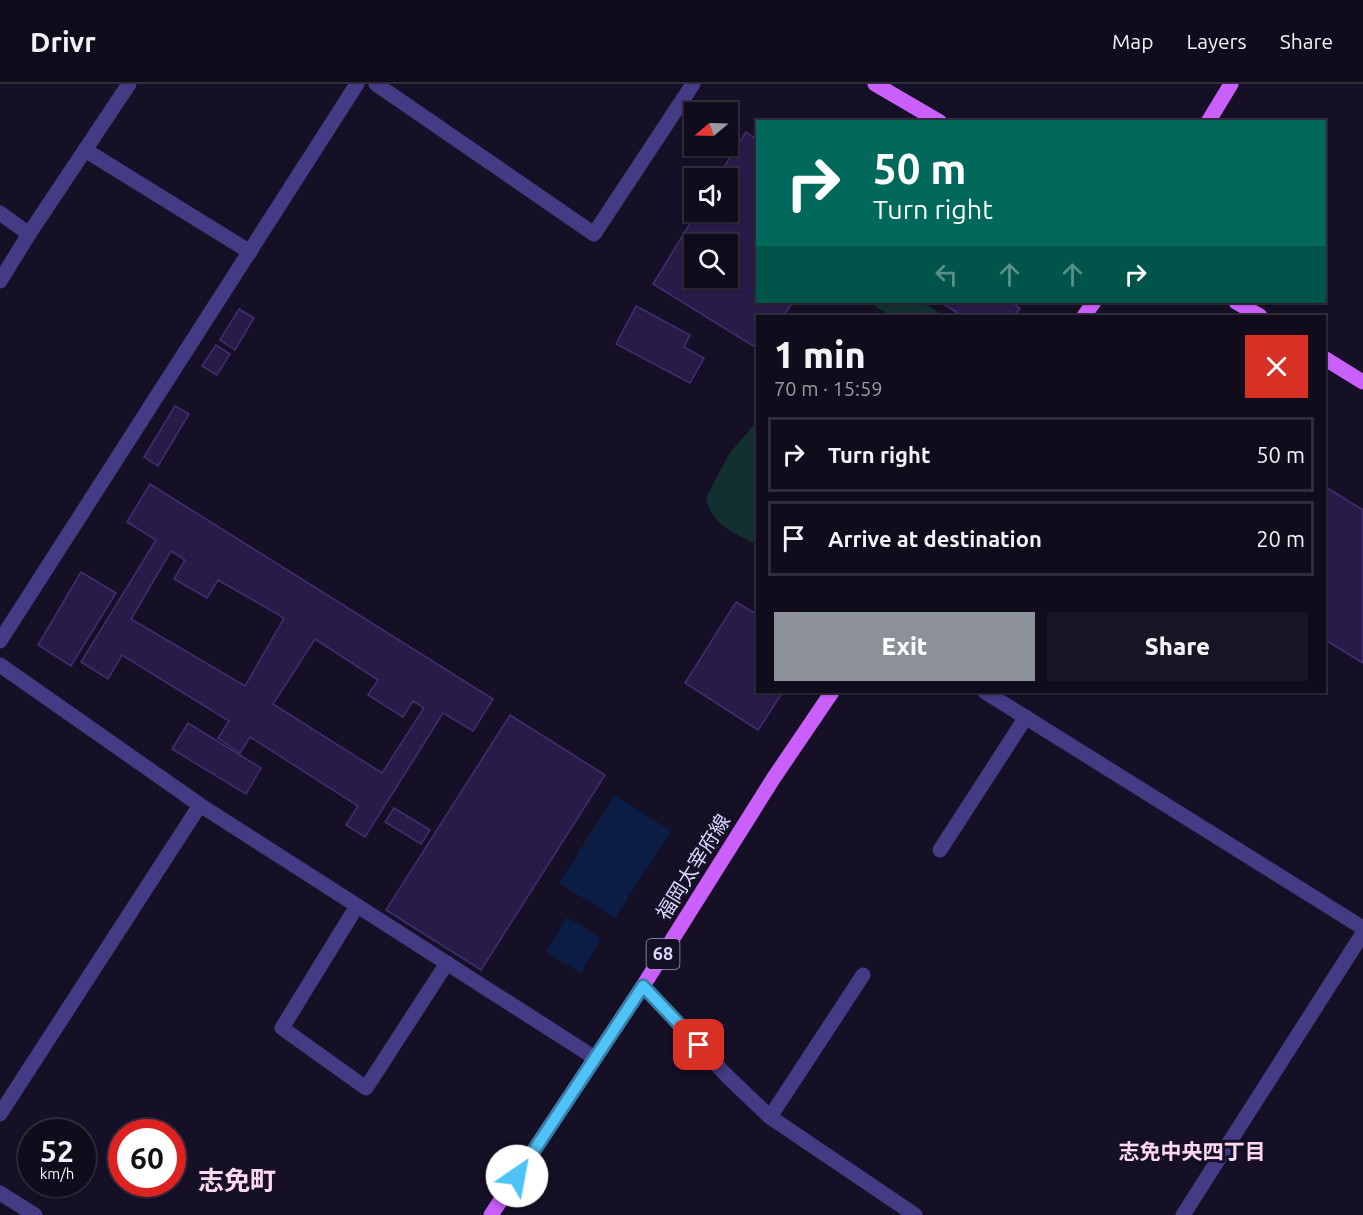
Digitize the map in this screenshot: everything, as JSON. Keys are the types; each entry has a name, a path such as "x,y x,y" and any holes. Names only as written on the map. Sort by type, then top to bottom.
{"main road":[{"path":"875,84 937,120"},
{"path":"1209,120 1231,84"},
{"path":"1238,303 1258,315"},
{"path":"1326,359 1363,382"},
{"name":"福岡太宰府線","path":"491,1215 643,986 773,779 831,693"}],"street":[{"path":"0,281 129,84"},
{"path":"0,641 357,84"},
{"path":"376,84 594,234 693,84"},
{"path":"85,150 250,252"},
{"path":"0,213 29,234"},
{"path":"0,665 200,805 594,1058"},
{"path":"987,693 1363,928"},
{"path":"940,850 1026,717"},
{"path":"0,1114 200,805"},
{"path":"357,906 282,1028 366,1088 447,963"},
{"path":"1183,1215 1363,933"},
{"path":"770,1117 863,975"},
{"path":"643,986 726,1075 770,1117 915,1215"},
{"path":"0,1193 35,1215"}],"green space":[{"path":"873,303 924,303 942,315 883,315 885,312"},
{"path":"756,422 756,544 719,522 709,508 706,498 729,454"}],"water":[{"path":"615,795 671,831 615,918 559,883"},
{"path":"567,917 601,938 581,973 546,952"}],"building":[{"path":"746,132 756,139 756,303 792,303 784,315 756,315 756,348 653,284 691,222 738,222 738,168 723,168 731,156 738,156 738,145"},
{"path":"946,303 1012,303 1020,308 1016,315 960,315 945,305"},
{"path":"636,306 690,335 684,347 704,358 690,383 616,344"},
{"path":"239,309 254,318 235,350 220,340"},
{"path":"216,345 230,354 217,375 202,366"},
{"path":"175,406 189,414 158,466 144,457"},
{"path":"150,484 493,699 473,731 443,713 365,837 346,825 358,806 250,737 240,753 218,738 229,721 122,655 108,679 81,662 156,540 127,522","holes":["171,551 185,560 174,579 207,598 218,580 284,618 245,686 131,619","315,639 378,680 368,695 403,717 413,701 424,708 382,773 273,704"]},
{"path":"1326,487 1363,510 1363,663 1326,640"},
{"path":"81,572 116,593 71,666 38,645"},
{"path":"736,602 756,614 756,693 782,693 758,730 685,683"},
{"path":"510,715 605,775 481,970 386,910"},
{"path":"188,723 261,768 246,794 172,749"},
{"path":"394,808 430,830 421,844 385,822"}],"district":[{"name":"志免中央四丁目","path":"1192,1152"},
{"name":"志免町","path":"237,1181"}],"route":[{"path":"517,1176 643,986 699,1045"}]}
